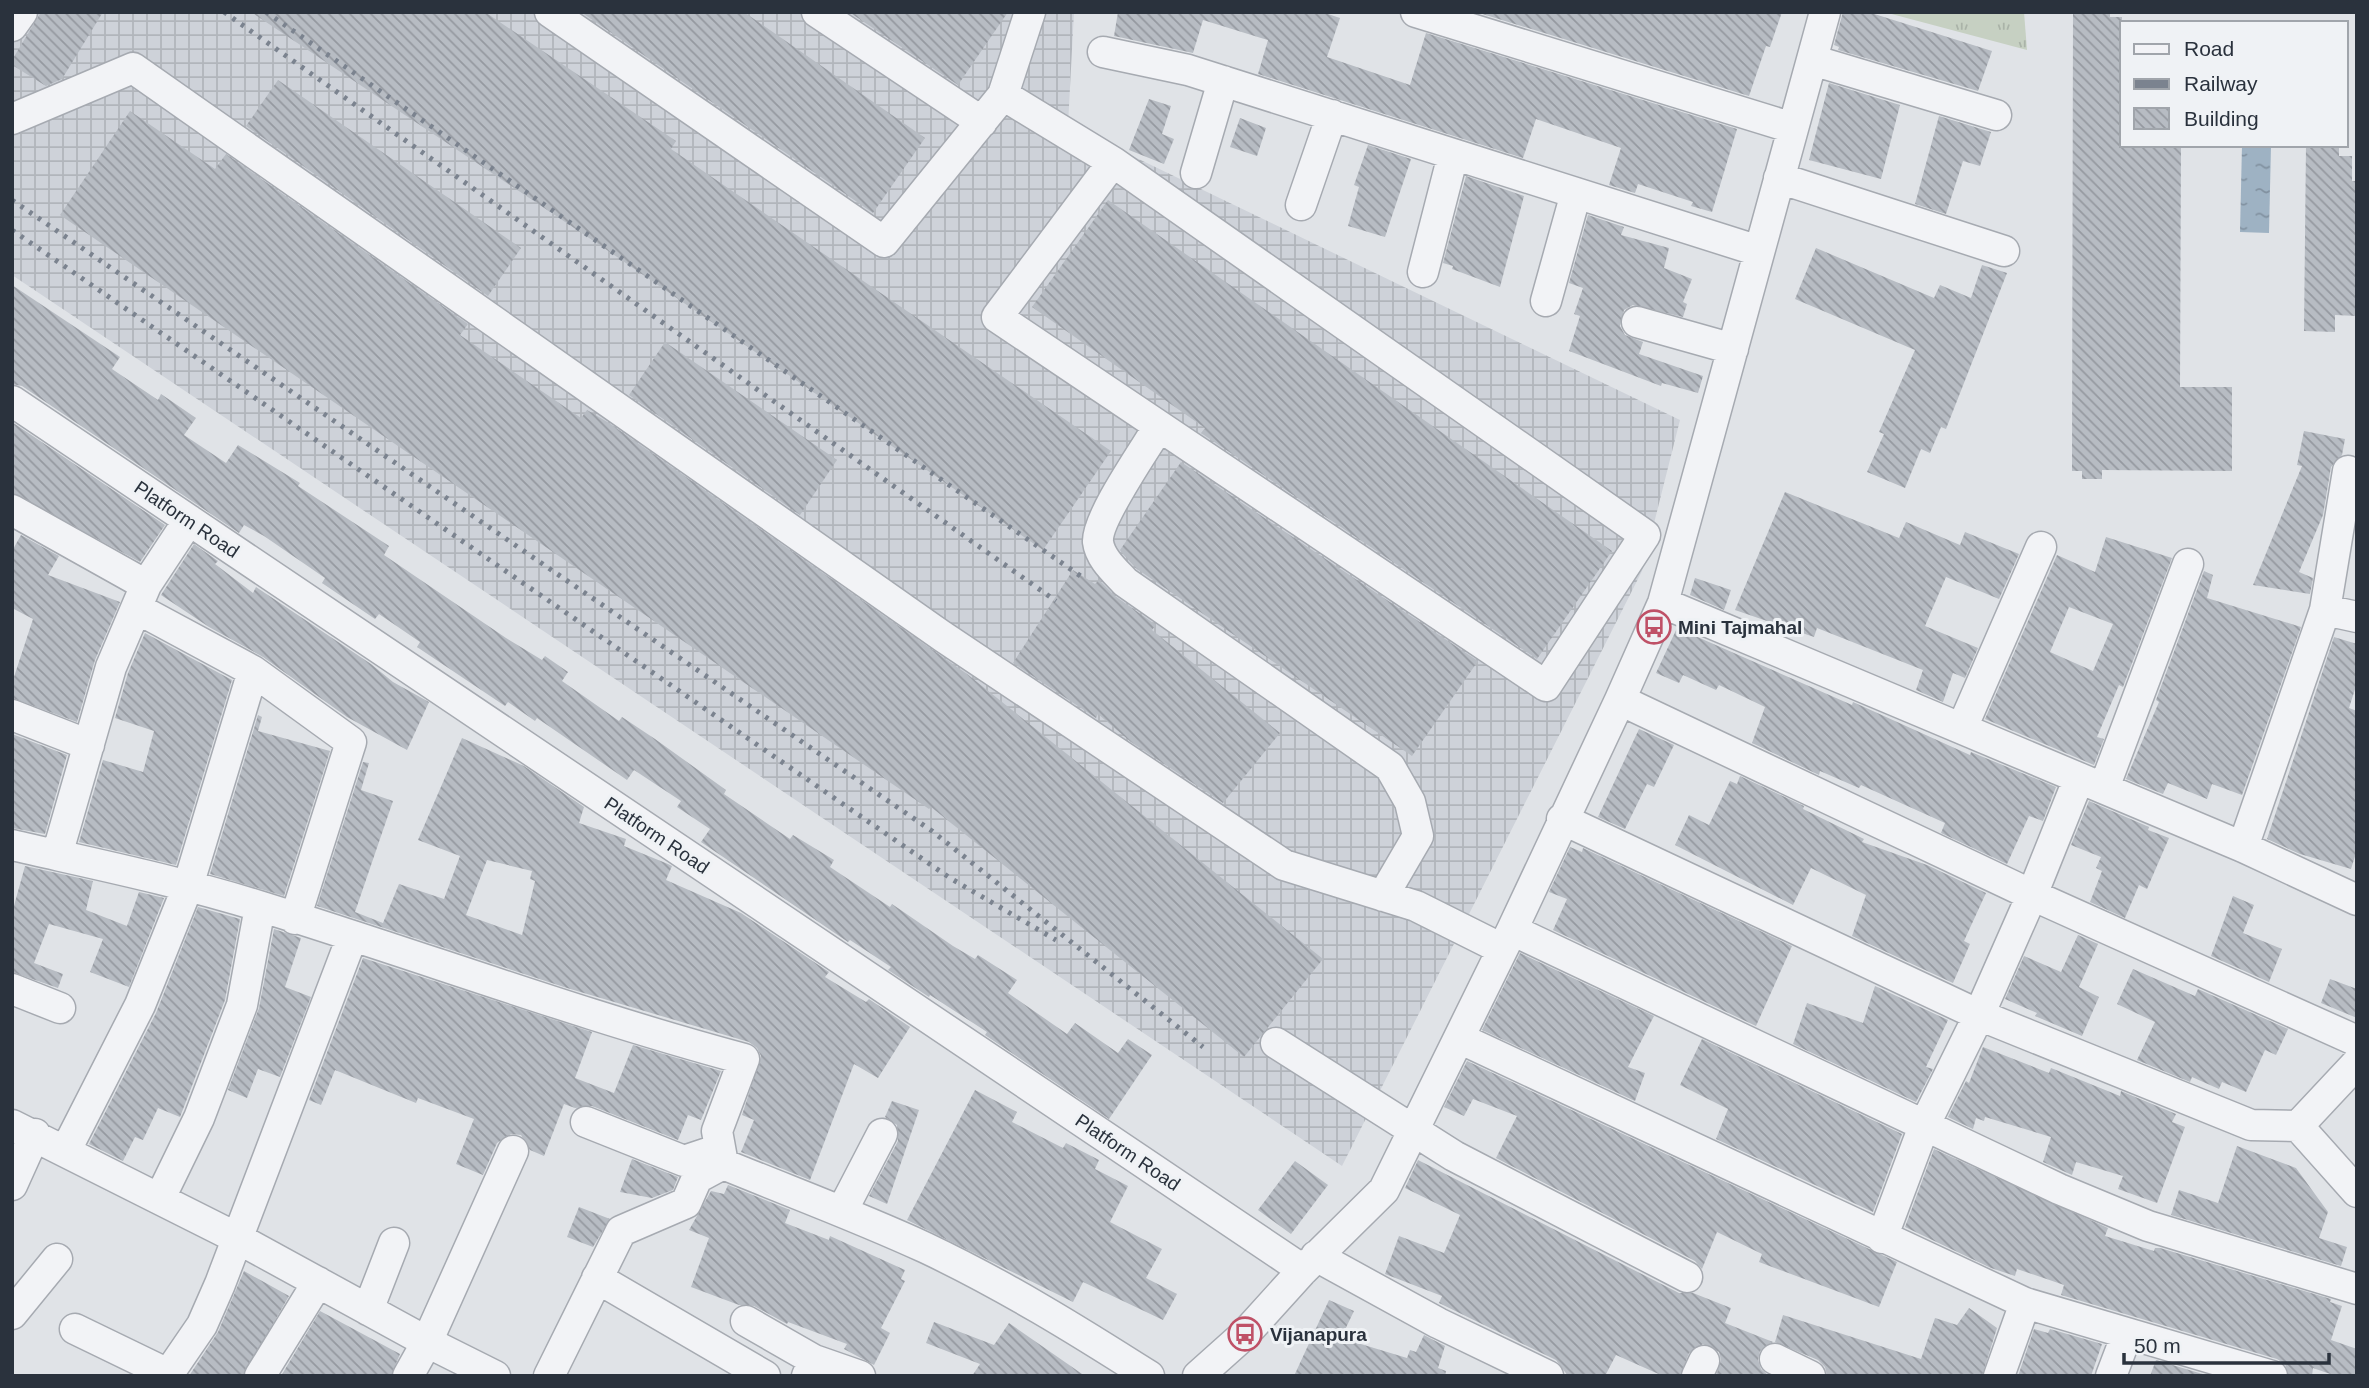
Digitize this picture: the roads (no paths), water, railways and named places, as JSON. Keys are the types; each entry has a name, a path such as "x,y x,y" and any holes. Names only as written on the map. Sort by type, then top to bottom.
{"street":[{"path":"12,26 22,12"},
{"path":"550,12 884,242 1003,95 1030,12"},
{"path":"817,12 982,122"},
{"path":"1416,12 1793,128"},
{"path":"1198,1376 1245,1334 1309,1263 1384,1190 1507,940 1620,700 1663,603 1825,12"},
{"path":"1103,52 1223,81 1759,251"},
{"path":"1812,60 1996,115"},
{"path":"12,119 134,68 942,636 1284,865 1416,906 1507,940 2059,1189 2148,1226 2357,1289"},
{"path":"1196,173 1223,81"},
{"path":"1003,95 1113,162 1645,535 1546,687 997,317 1113,162"},
{"path":"1301,205 1332,116"},
{"path":"1423,272 1453,156"},
{"path":"1779,178 2004,251"},
{"path":"1546,301 1576,193"},
{"path":"1637,322 1733,349"},
{"name":"Platform Road","path":"12,401 1309,1263 1548,1376"},
{"path":"1159,426 1105,517 1098,541 1107,562 1125,582 1390,767 1410,802 1418,836 1383,896"},
{"path":"2243,847 2325,610 2348,471"},
{"path":"12,510 253,671 351,742 295,919"},
{"path":"57,855 111,667 142,597 189,520"},
{"path":"1962,728 2042,547"},
{"path":"1882,1238 1924,1126 1979,1015 2032,895 2091,783 2188,564"},
{"path":"1663,603 2355,895"},
{"path":"2325,610 2357,617"},
{"path":"66,1150 140,1005 188,886 253,671"},
{"path":"1620,700 2032,895 2357,1041"},
{"path":"12,715 89,745"},
{"path":"1562,819 1979,1015 2251,1125 2298,1126 2357,1192"},
{"path":"12,845 188,886 260,906 623,1027 744,1059 717,1131 721,1157"},
{"path":"160,1198 199,1118 242,1005 260,906"},
{"path":"75,1329 168,1375 202,1325 352,937"},
{"path":"12,989 60,1007"},
{"path":"1459,1038 2025,1303 2272,1376"},
{"path":"1276,1042 1413,1130 1514,1190 1687,1278"},
{"path":"2298,1126 2357,1063"},
{"path":"586,1122 684,1161 721,1157 928,1249 1043,1310 1149,1376"},
{"path":"12,1185 24,1129 237,1238 495,1376"},
{"path":"842,1211 882,1134"},
{"path":"408,1376 427,1342 513,1151"},
{"path":"549,1376 621,1231 686,1203 697,1178 721,1157"},
{"path":"368,1310 394,1243"},
{"path":"12,1314 57,1259"},
{"path":"597,1278 765,1376"},
{"path":"260,1376 317,1282"},
{"path":"1999,1376 2025,1303"},
{"path":"746,1321 811,1368 859,1376"},
{"path":"2111,1376 2127,1334"},
{"path":"1775,1359 1810,1376"}],"water":[{"path":"2242,147 2271,147 2269,233 2240,232"}],"railway":[{"path":"224,12 1056,601"},
{"path":"266,12 1082,577"},
{"path":"12,200 932,831 1203,1047"},
{"path":"12,230 950,878 1056,940"}],"place":[{"name":"Mini Tajmahal","path":"1654,627"},
{"name":"Vijanapura","path":"1245,1334"}]}
